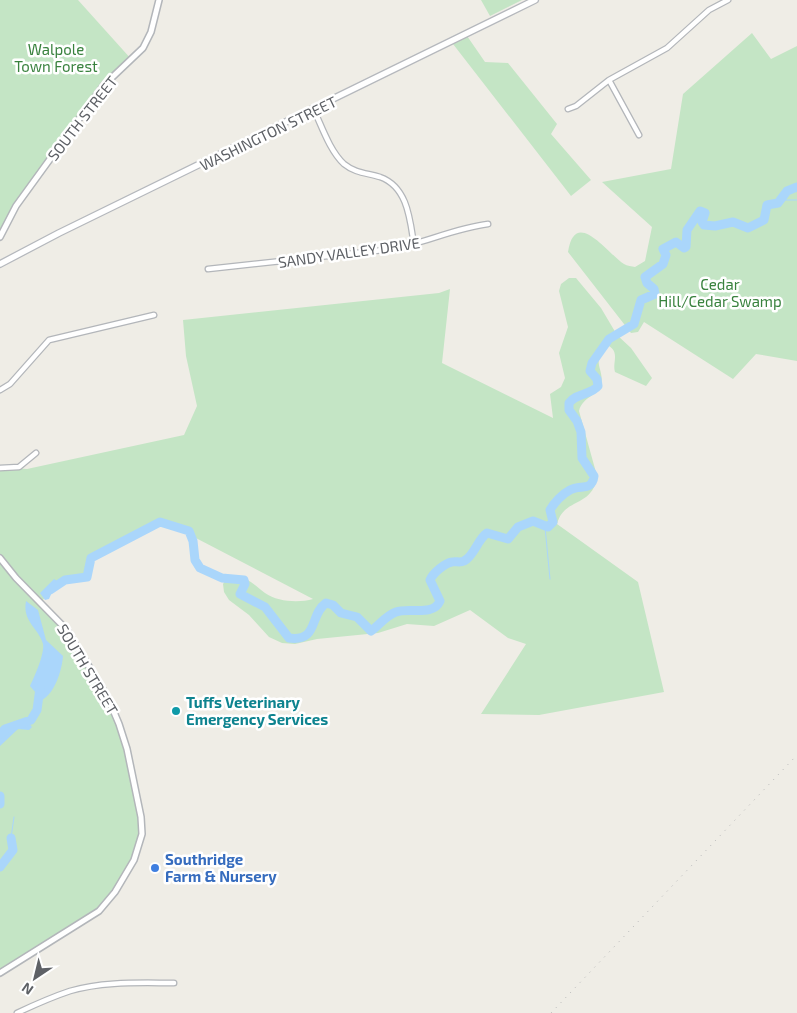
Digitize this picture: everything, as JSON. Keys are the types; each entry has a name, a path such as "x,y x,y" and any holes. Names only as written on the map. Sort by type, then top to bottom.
{"main road":[{"name":"WASHINGTON STREET","path":"0,264 59,233 314,110 535,0"}],"street":[{"name":"SOUTH STREET","path":"0,236 16,206 104,86 143,48 151,32 159,0"},
{"path":"568,109 576,106 609,80 667,48 709,10 728,0"},
{"path":"609,80 639,135"},
{"path":"314,110 340,160 354,170 392,183 399,191 407,210 414,245"},
{"name":"SANDY VALLEY DRIVE","path":"208,269 414,245 469,227 488,224"},
{"path":"0,390 10,384 43,345 50,340 154,315"},
{"path":"0,468 23,465 36,453"},
{"name":"SOUTH STREET","path":"0,558 16,578 67,630 108,698 125,740 141,817 142,834 134,860 112,898 99,911 0,973"},
{"path":"17,1013 49,998 84,988 122,983 174,983"}],"green space":[{"name":"Walpole Town Forest","path":"0,0 78,0 132,60 113,75 51,156 0,234"},
{"path":"481,0 522,0 490,16"},
{"path":"465,33 485,62 508,63 557,124 551,134 591,180 571,196 453,44"},
{"name":"Cedar Hill/Cedar Swamp","path":"752,33 771,59 797,46 797,361 756,354 733,379 644,322 638,332 631,333 568,252 572,239 577,233 585,233 593,237 625,265 635,267 645,261 652,227 602,182 671,169 683,94"},
{"path":"569,278 576,278 601,308 617,335 631,348 652,378 646,386 615,372 615,355 609,346 600,356 601,385 597,392 584,402 579,411 597,476 590,493 566,510 561,515 557,524 638,582 664,692 539,715 481,714 526,644 508,638 470,610 434,626 407,624 378,633 317,639 295,644 282,643 269,637 249,615 229,600 224,592 223,584 227,578 244,578 270,596 282,600 301,601 313,599 192,536 185,529 160,522 91,558 87,577 70,578 58,583 41,602 67,630 119,724 141,817 138,851 106,905 0,973 0,467 27,469 184,435 197,406 186,356 183,320 439,293 450,289 442,363 553,418 550,394 561,387 565,378 559,353 568,327 559,291 561,284"}],"water":[{"path":"54,579 61,584 53,590 49,599 45,600 40,593"},
{"path":"26,601 38,610 46,640 63,656 57,681 51,692 42,700 36,698 36,693 30,686 41,659 43,644 26,614"},
{"path":"19,722 28,722 32,727 29,730 18,729 0,746 0,731"}],"waterway":[{"path":"50,590 65,580 87,577 91,558 160,522 189,531 193,541 195,560 200,568 222,578 244,580 245,584 240,594 265,607 289,638 305,636 309,632 317,614 326,603 333,605 341,613 357,617 371,631 396,612 432,609 440,601 430,580 439,569 446,564 462,562 468,558 487,533 508,539 518,527 533,521 548,527 553,522 550,510 558,499 570,490 588,486 593,481 594,476 582,458 581,432 577,421 569,410 569,403 576,397 592,391 598,386 597,379 590,371 592,363 609,339 634,324 641,300 655,294 654,289 647,283 645,277 663,264 666,255 663,249 676,242 684,248 686,247 687,230 700,211 705,213 702,222 704,225 715,226 733,222 748,228 764,220 767,205 778,203 787,191 797,187"},
{"path":"781,200 797,200"},
{"path":"545,527 550,579"},
{"path":"0,734 5,729 31,720 37,710 40,688"},
{"path":"0,796 0,804"},
{"path":"11,838 14,817"},
{"path":"0,867 13,850 11,838"}],"railway":[{"path":"551,1013 797,755"}],"place":[{"name":"Tuffs Veterinary Emergency Services","path":"176,711"},
{"name":"Southridge Farm & Nursery","path":"155,868"}]}
